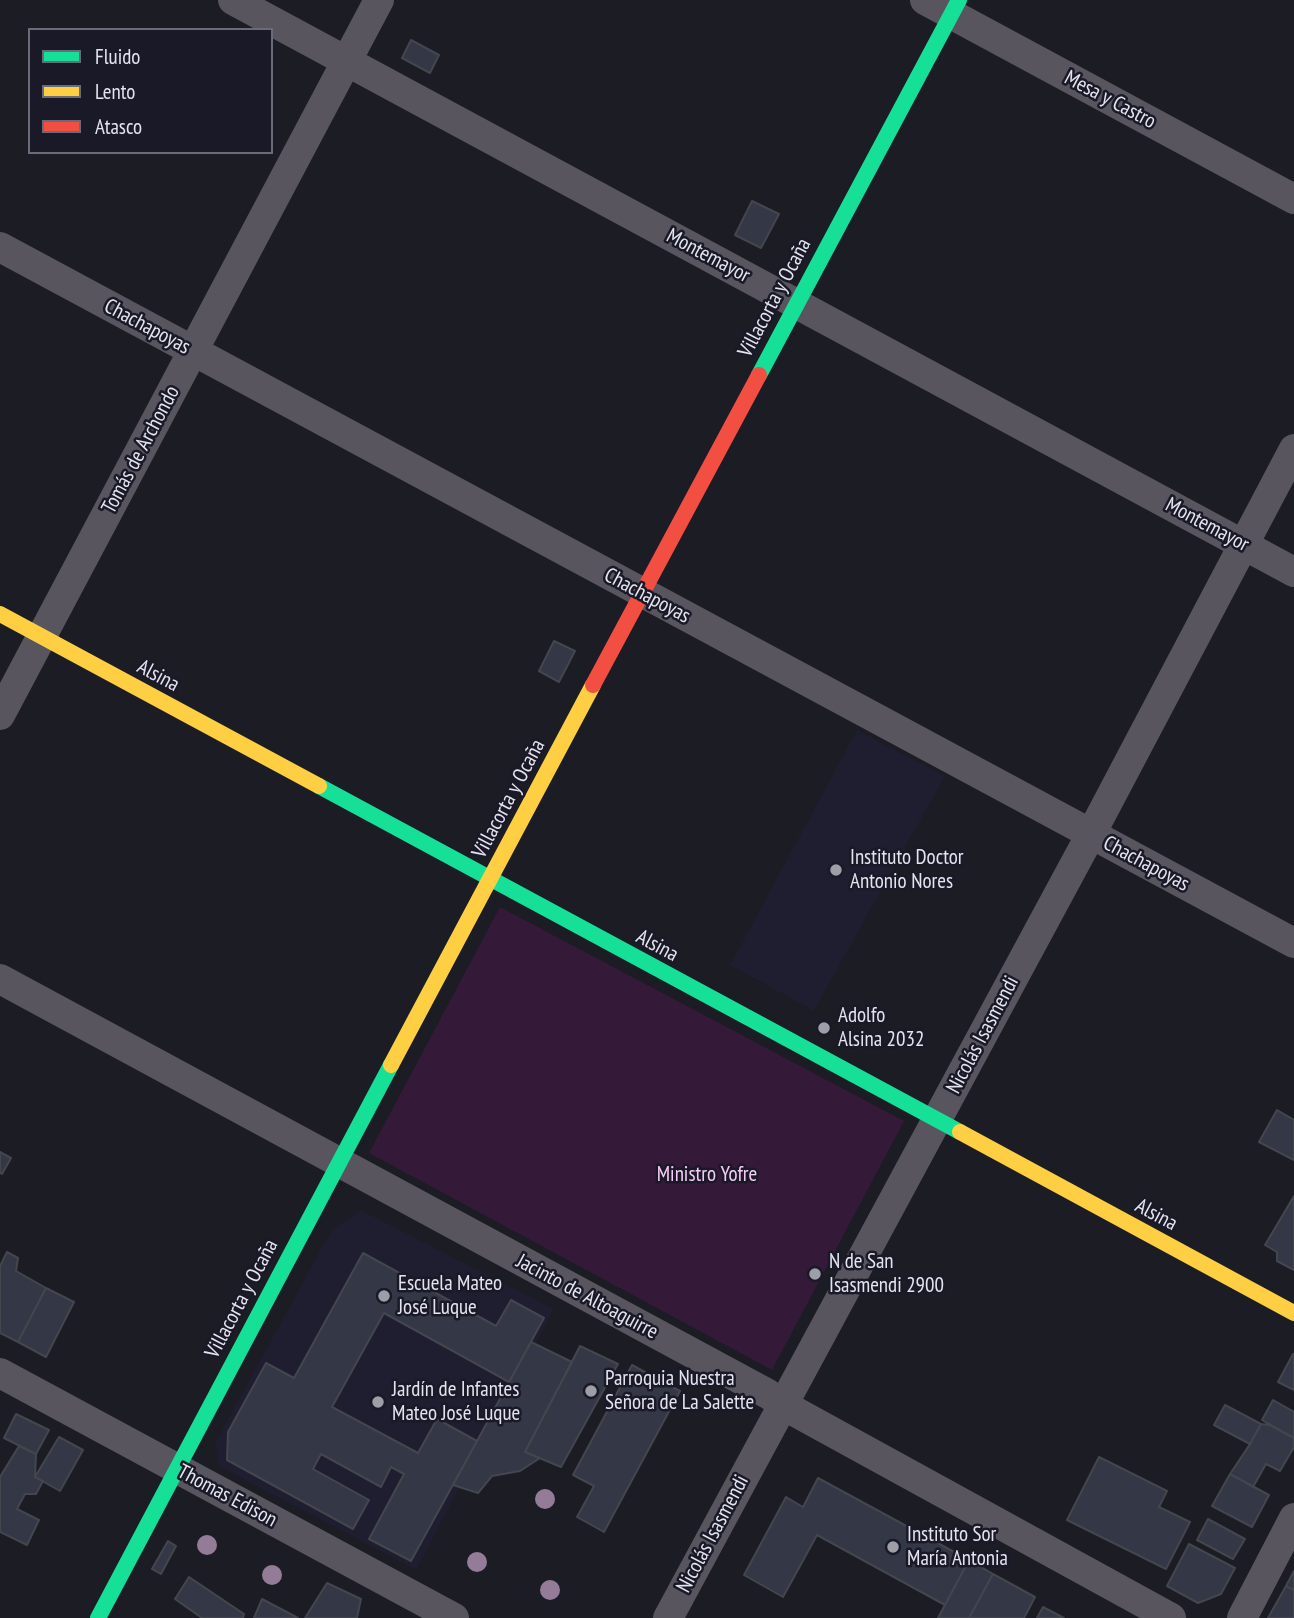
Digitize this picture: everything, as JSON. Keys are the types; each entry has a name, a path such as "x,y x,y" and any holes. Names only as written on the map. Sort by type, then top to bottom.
{"street":[{"name":"Montemayor","path":"233,0 1294,572"},
{"name":"Tomás de Archondo","path":"0,715 379,0"},
{"name":"Mesa y Castro","path":"945,5 1294,199"},
{"name":"Villacorta y Ocaña","path":"98,1618 338,1162 643,594 795,303 945,5"},
{"name":"Chachapoyas","path":"0,247 1294,943"},
{"name":"Nicolás Isasmendi","path":"668,1618 1091,834 1294,449"},
{"name":"Alsina","path":"0,614 1294,1313"},
{"name":"Jacinto de Altoaguirre","path":"0,979 783,1403 1171,1618"},
{"name":"Thomas Edison","path":"0,1373 454,1618"},
{"path":"1242,1618 1294,1518"}],"shaded area":[{"name":"Instituto Doctor Antonio Nores","path":"857,730 945,776 814,1011 730,965"},
{"path":"361,1210 554,1309 416,1570 219,1466 215,1443 332,1229"}],"green space":[{"name":"Ministro Yofre","path":"500,907 904,1121 772,1370 369,1153"}],"building":[{"path":"411,40 439,55 430,73 402,58"},
{"path":"752,201 779,214 761,248 735,235"},
{"path":"554,641 575,651 559,682 539,671"},
{"path":"1277,1110 1294,1120 1294,1160 1259,1142"},
{"path":"0,1152 11,1158 2,1174 0,1173"},
{"path":"1294,1196 1294,1270 1277,1261 1277,1252 1265,1245"},
{"path":"7,1252 18,1258 16,1271 46,1288 18,1342 0,1333 0,1266"},
{"path":"363,1253 496,1326 511,1300 544,1318 509,1382 384,1313 332,1407 418,1453 437,1419 477,1441 411,1561 369,1539 404,1474 391,1467 381,1487 321,1454 313,1469 369,1500 353,1529 227,1460 228,1432 266,1363 294,1378"},
{"path":"46,1288 74,1302 46,1357 18,1342"},
{"path":"531,1342 572,1362 525,1452 540,1458 520,1471 492,1476 478,1493 453,1485"},
{"name":"Parroquia Nuestra Señora de La Salette","path":"580,1346 618,1364 561,1467 525,1452"},
{"path":"1294,1354 1294,1390 1278,1382"},
{"path":"632,1365 680,1391 604,1532 577,1517 594,1486 573,1475"},
{"path":"1273,1400 1294,1412 1294,1438 1262,1420"},
{"path":"1225,1405 1261,1424 1250,1444 1214,1425"},
{"path":"16,1414 49,1430 36,1454 4,1438"},
{"path":"1261,1424 1270,1425 1294,1438 1294,1447 1280,1471 1266,1464 1253,1487 1230,1474"},
{"path":"59,1437 83,1450 60,1491 35,1477"},
{"path":"19,1446 36,1454 35,1477 43,1481 36,1494 25,1494 17,1509 39,1520 27,1545 0,1532 0,1477"},
{"path":"1099,1457 1167,1491 1159,1507 1190,1522 1166,1569 1067,1520"},
{"path":"1230,1474 1269,1495 1252,1527 1212,1506"},
{"name":"Instituto Sor María Antonia","path":"818,1478 969,1560 945,1605 817,1535 783,1597 744,1575 786,1497 803,1507"},
{"path":"1208,1519 1245,1539 1233,1559 1197,1540"},
{"path":"168,1541 176,1546 161,1574 152,1569"},
{"path":"1189,1544 1235,1568 1221,1594 1198,1603 1167,1586"},
{"path":"969,1560 993,1574 969,1618 938,1618"},
{"path":"1294,1571 1294,1590 1286,1586"},
{"path":"993,1574 1035,1597 1024,1618 969,1618"},
{"path":"189,1577 244,1614 243,1618 202,1618 175,1599"},
{"path":"327,1583 361,1599 357,1618 305,1618"},
{"path":"1286,1586 1294,1590 1294,1618 1268,1618"},
{"path":"262,1599 298,1618 254,1618"},
{"path":"1043,1607 1064,1618 1037,1618"}],"traffic: fast":[{"path":"759,375 959,0"},
{"path":"319,786 960,1132"},
{"path":"98,1618 391,1065"}],"traffic: slow":[{"path":"0,614 319,786"},
{"path":"391,1065 593,685"},
{"path":"960,1132 1294,1313"}],"traffic: jam":[{"path":"593,685 759,375"}],"place":[{"name":"Instituto Doctor Antonio Nores","path":"836,870"},
{"name":"Adolfo Alsina 2032","path":"824,1028"},
{"name":"N de San Isasmendi 2900","path":"815,1274"},
{"name":"Escuela Mateo José Luque","path":"384,1296"},
{"name":"Parroquia Nuestra Señora de La Salette","path":"591,1391"},
{"name":"Jardín de Infantes Mateo José Luque","path":"378,1402"},
{"name":"Instituto Sor María Antonia","path":"893,1547"}]}
